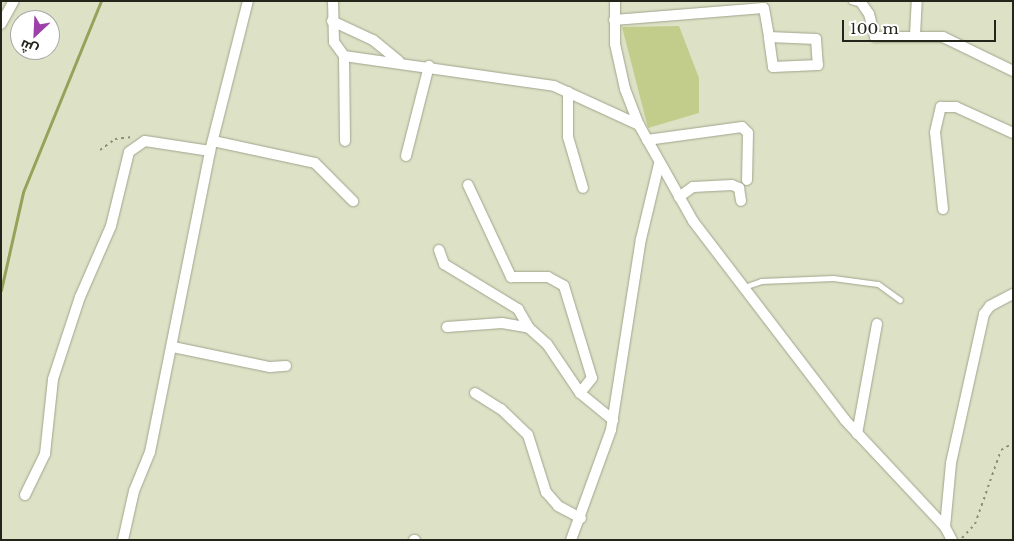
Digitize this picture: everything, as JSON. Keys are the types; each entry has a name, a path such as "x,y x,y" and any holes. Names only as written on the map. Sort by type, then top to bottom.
{"street":[{"path":"1,24 14,1"},
{"path":"123,540 134,491 150,452 174,347 210,151 248,1"},
{"path":"333,1 332,21 336,48 344,56 429,66 568,92 639,125"},
{"path":"615,1 614,20 619,68 639,125 678,197 741,288 857,434 945,526 952,540"},
{"path":"915,35 917,1"},
{"path":"862,3 875,37 915,35 942,37 1013,71"},
{"path":"614,20 766,5 769,37 773,67 818,65 816,39 769,37"},
{"path":"332,21 373,40 400,62"},
{"path":"344,56 345,142"},
{"path":"406,156 429,66"},
{"path":"568,92 568,137 583,188"},
{"path":"942,209 935,132 941,107 956,107 1013,133"},
{"path":"647,140 742,127 748,133 747,180"},
{"path":"213,140 315,163 354,202"},
{"path":"25,495 48,442 53,379 80,297 111,226 129,152 140,143 210,151"},
{"path":"571,540 581,518 613,420 641,239 659,164"},
{"path":"468,185 511,277 548,277 564,286 592,378 580,394"},
{"path":"678,197 693,187 732,185 739,188 741,201"},
{"path":"439,250 444,264 518,309 529,328 547,344 580,394 613,420"},
{"path":"945,526 951,463 984,314 990,306 1013,294"},
{"path":"447,327 502,323 529,328"},
{"path":"857,434 877,324"},
{"path":"174,347 270,367 286,366"},
{"path":"475,393 501,409 528,435 546,492 558,506 581,518"}],"lane":[{"path":"851,1 862,3"},
{"path":"741,288 761,281 833,278 878,284 900,300"}],"path":[{"path":"100,150 115,139 133,137 140,143"},
{"path":"960,540 975,524 1001,450 1013,443"}],"green space":[{"path":"679,26 699,78 699,113 648,128 622,27"}],"waterway":[{"path":"1,290 23,192 101,1"}]}
